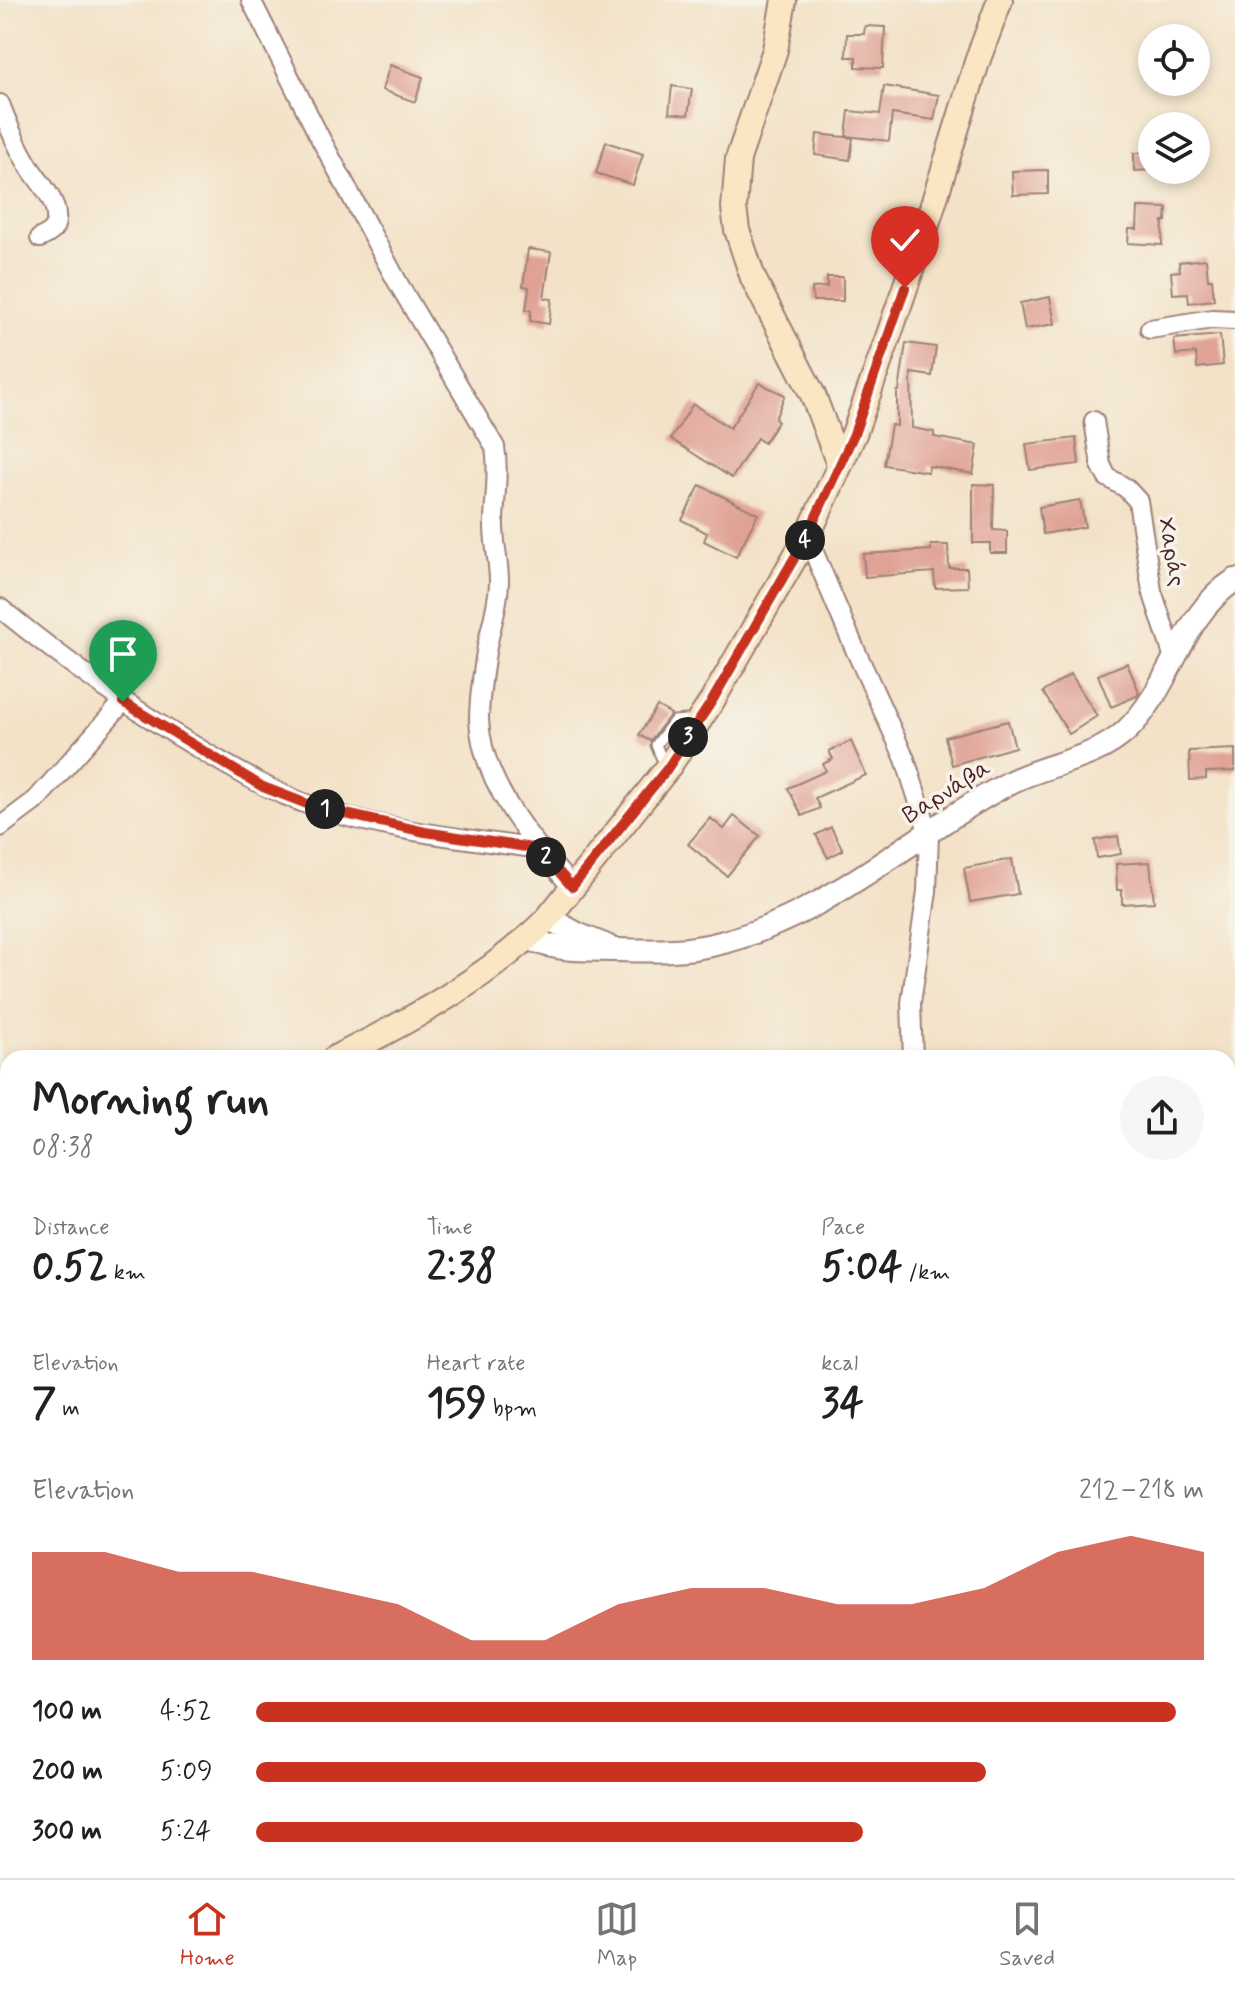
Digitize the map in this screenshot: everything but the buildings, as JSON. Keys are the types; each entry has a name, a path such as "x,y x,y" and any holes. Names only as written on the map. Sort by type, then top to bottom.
{"main road":[{"path":"784,0 775,50 738,159 734,208 737,230 753,278 813,395 839,464"},
{"path":"350,1050 424,1011 528,938 548,918 667,769 712,701 807,536 854,434 1000,0"}],"street":[{"path":"251,0 398,283 495,447 498,467 493,522 499,582 487,638 480,730 493,774 539,849 572,887"},
{"path":"0,104 26,161 43,184 55,210 56,226 40,238"},
{"path":"1150,329 1212,319 1235,320"},
{"name":"Χαράς","path":"1094,421 1101,465 1107,477 1126,488 1138,501 1152,591 1174,658"},
{"path":"807,536 905,759 929,834 927,891 911,1003 913,1050"},
{"name":"Βαρνάβα","path":"528,938 556,949 665,951 718,944 833,896 1014,781 1093,752 1123,734 1148,708 1196,617 1235,580"},
{"path":"0,608 123,702 263,787 315,807 425,832 539,849"},
{"path":"0,827 36,800 123,702"},
{"name":"Βαρνάβα","path":"548,918 577,934 620,950"}],"lane":[{"path":"661,757 656,745 674,721 687,720"}],"route":[{"path":"123,702 263,787 315,807 370,821 539,849 572,887 667,769 712,701 807,536 854,434 905,288"}]}
